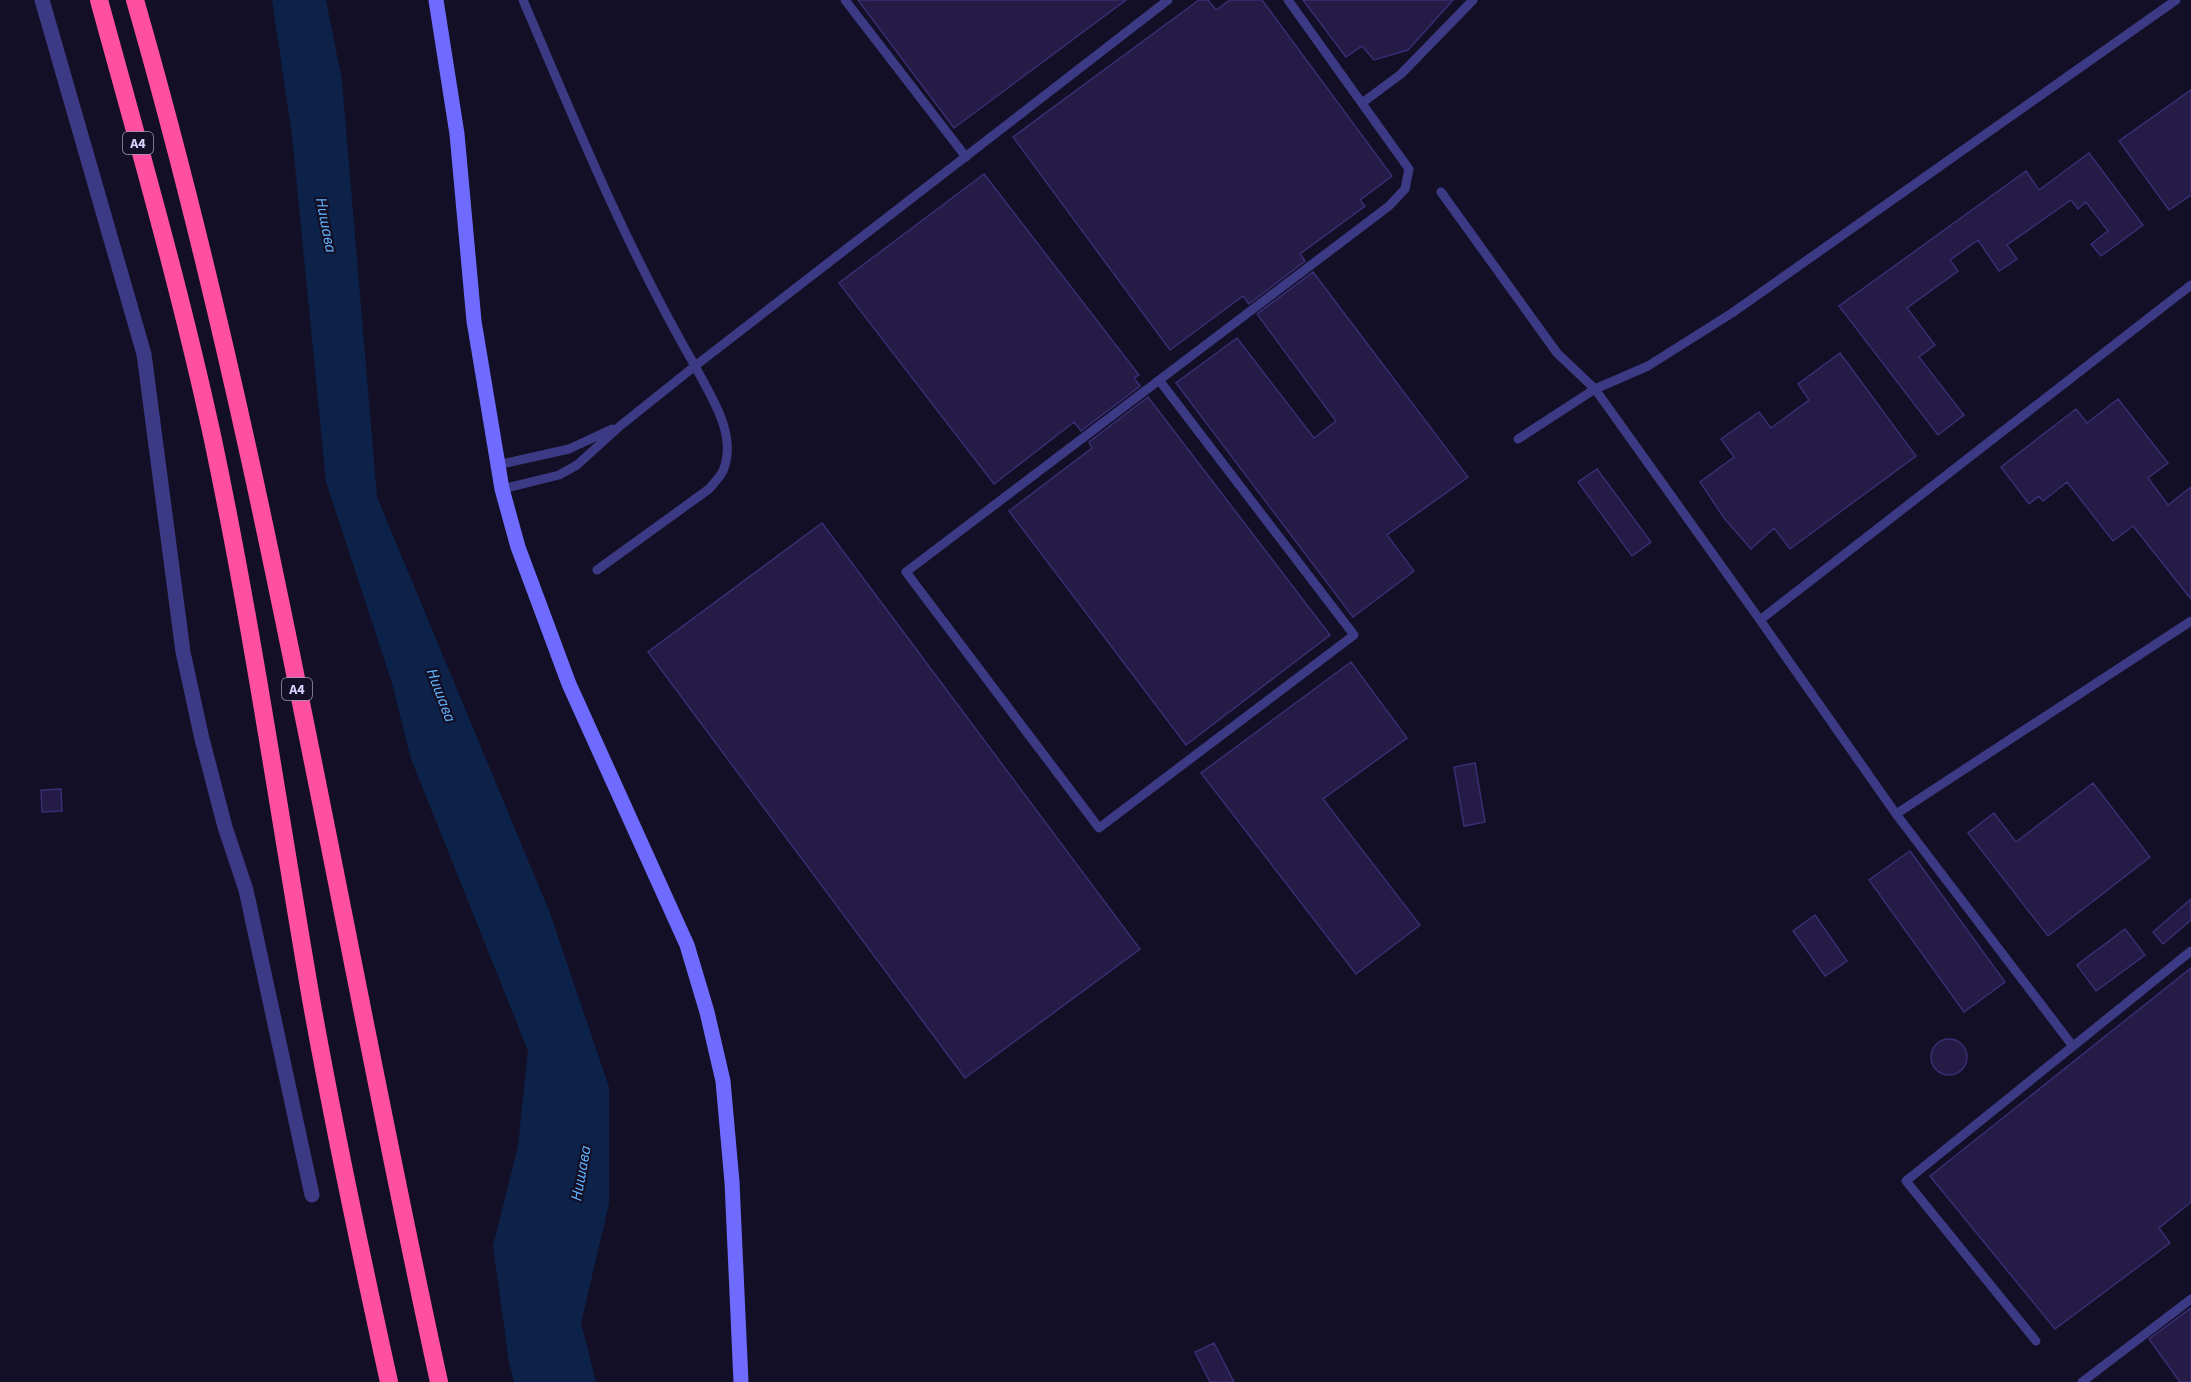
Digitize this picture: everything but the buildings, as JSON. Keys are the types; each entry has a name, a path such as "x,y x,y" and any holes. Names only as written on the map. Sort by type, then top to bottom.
{"highway":[{"name":"A4","path":"99,0 176,287 213,440 246,613 311,1000 362,1259 389,1382"},
{"name":"A4","path":"135,0 191,204 267,534 371,1065 439,1382"}],"main road":[{"path":"436,0 457,134 474,321 502,489 518,547 565,674 674,913 691,956 723,1081 727,1116 741,1382"}],"street":[{"path":"42,0 144,354 183,652 202,739 225,827 246,890 312,1195"}],"lane":[{"path":"523,0 614,212 659,303 695,366 722,422 728,447 723,472 709,489 597,570"},
{"path":"845,0 966,158"},
{"path":"502,489 559,475 591,455 620,426 695,366 1168,0"},
{"path":"1159,380 1354,635 1100,828 906,572 1159,380 1389,206 1405,189 1409,169 1288,0"},
{"path":"1362,103 1401,74 1473,0"},
{"path":"1518,439 1595,389 1648,366 1732,313 2176,0"},
{"path":"1441,192 1557,352 1595,389 1896,814 2072,1045"},
{"path":"1760,620 2191,285"},
{"path":"497,465 569,448 620,426"},
{"path":"1896,814 2191,621"},
{"path":"2036,1341 1906,1181 2191,951"},
{"path":"2082,1382 2191,1299"}],"water":[{"name":"Нишава","path":"272,0 326,0 342,81 377,497 550,913 609,1087 609,1204 581,1323 596,1382 514,1382 509,1362 493,1246 518,1146 528,1051 411,759 392,683 326,482 292,135"}]}
